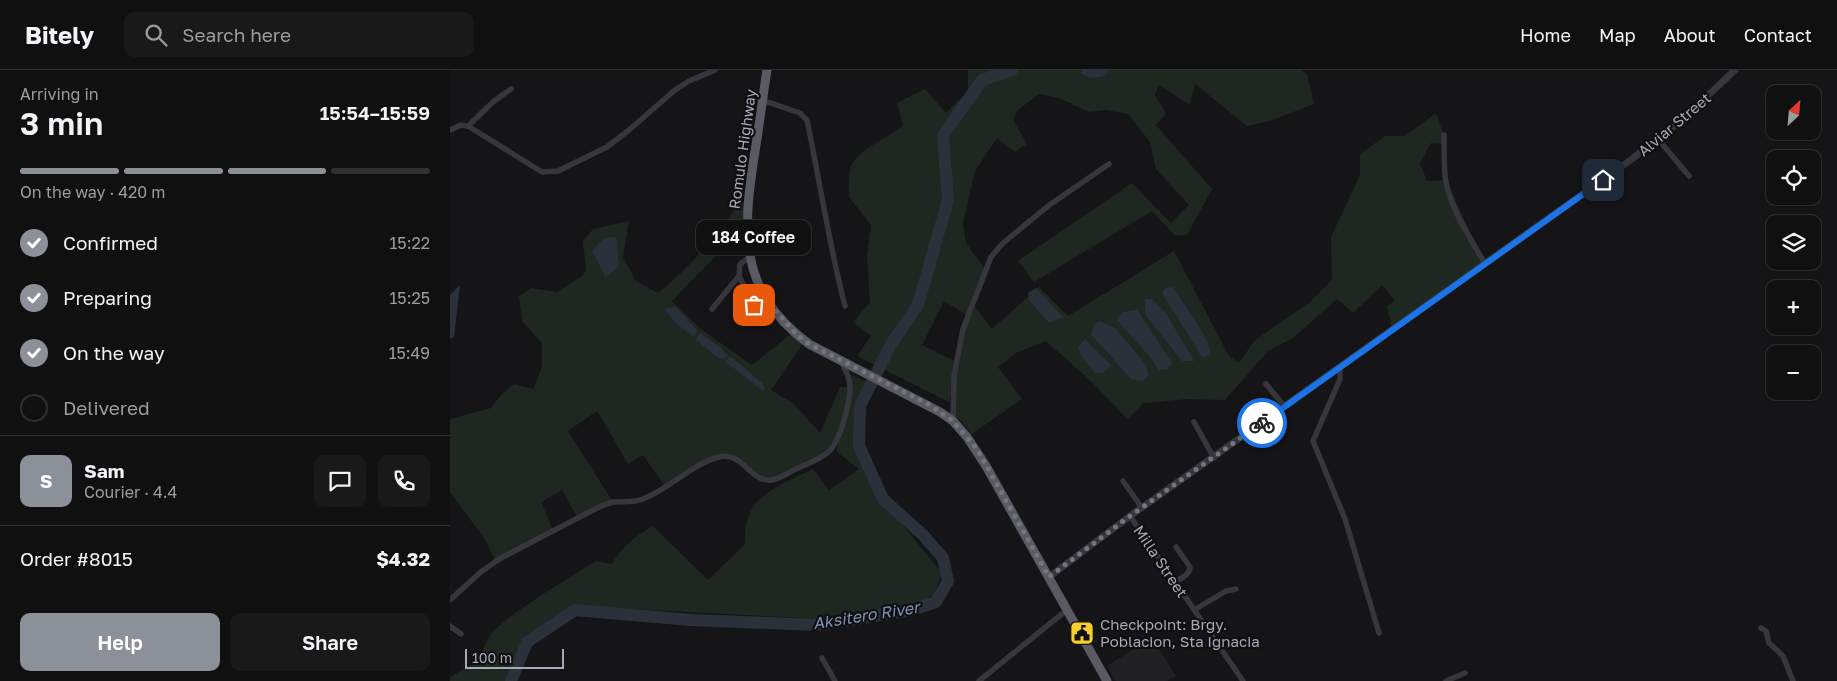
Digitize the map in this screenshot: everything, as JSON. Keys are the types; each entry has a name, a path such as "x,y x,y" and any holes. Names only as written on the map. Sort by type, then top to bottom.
{"highway":[{"name":"Romulo Highway","path":"767,70 747,210 747,239 750,257 760,287 770,304 796,334 809,344 928,404 953,421 977,449 1107,681"}],"street":[{"path":"450,130 462,125 468,126 542,172 558,171 607,147 675,90 689,81 715,70"},
{"name":"Alviar Street","path":"1049,577 1130,516 1658,140 1735,70"},
{"path":"468,126 511,89"},
{"path":"762,100 800,113 807,120 820,179 836,273 845,306"},
{"path":"1444,135 1445,175 1448,188 1464,227 1484,264"},
{"path":"1658,140 1690,176"},
{"path":"953,421 954,376 963,329 992,257 1002,244 1048,206 1110,164"},
{"path":"750,257 740,264 739,276 754,305 760,308 770,304"},
{"path":"712,308 739,276"},
{"path":"450,600 482,571 501,558 599,506 613,502 633,503 645,499 704,463 729,456 738,460 756,476 765,480 774,480 820,457 831,449 838,438 848,403 849,379 843,361"},
{"path":"1340,367 1340,379 1313,440 1345,519 1379,633"},
{"path":"1266,384 1284,406"},
{"path":"1194,422 1214,458"},
{"path":"1123,481 1142,508"},
{"name":"Milla Street","path":"1130,516 1243,681"},
{"path":"1175,582 1189,573 1190,570 1190,567 1176,547"},
{"path":"1194,610 1226,591 1236,589"},
{"path":"979,681 1068,609"},
{"path":"450,626 462,634"},
{"path":"1761,628 1766,631 1769,643 1783,656 1793,681"},
{"path":"822,658 835,681"},
{"path":"1446,681 1465,673"}],"shaded area":[{"path":"968,70 1301,70 1307,74 1314,104 1270,121 1247,126 1195,84 1190,105 1159,85 1155,95 1166,114 1156,125 1212,189 1187,235 1175,236 1152,211 1034,282 1018,261 1132,183 1171,223 1189,205 1156,169 1150,142 1128,114 1106,110 1089,112 1059,98 1039,94 1018,110 1013,119 1027,144 1015,152 997,138 975,171 963,223 966,243 985,269 972,302 992,329 1039,287 1068,316 1174,251 1229,356 1239,363 1254,341 1310,302 1332,280 1331,237 1360,175 1360,154 1385,136 1405,136 1436,113 1444,135 1444,144 1431,143 1420,163 1427,181 1446,180 1485,264 1392,330 1387,306 1395,301 1382,285 1353,313 1337,299 1293,338 1268,351 1225,400 1188,399 1143,403 1128,420 1094,384 1046,341 1016,353 998,367 1022,399 972,434 953,412 953,388 949,402 857,356 871,336 853,322 870,302 867,255 871,225 849,197 850,170 855,160 867,149 903,126 897,103 925,89 946,113 968,91","holes":["944,301 968,316 956,362 922,345"]},
{"path":"741,200 747,206 743,228 672,301 702,330 752,365 791,334 803,343 771,390 794,404 820,433 840,387 850,387 852,375 869,383 861,406 858,423 860,447 866,464 883,498 942,573 934,595 913,606 820,619 576,606 526,635 507,681 450,681 450,677 477,662 491,633 512,615 596,561 612,564 629,542 653,526 708,580 745,544 749,514 764,495 813,469 829,490 859,469 837,452 838,439 831,449 778,478 767,480 738,460 720,457 665,486 643,455 628,464 597,411 568,431 613,502 577,517 562,490 541,502 553,530 491,564 494,558 486,541 450,492 450,419 491,408 501,395 514,384 533,389 542,367 542,343 522,321 519,296 531,288 557,292 582,276 586,270 583,241 593,229 629,221 623,257 636,281 658,293 703,250"},
{"path":"616,237 619,266 606,277 592,251 604,238"},
{"path":"460,285 454,337 450,339 450,295"},
{"path":"1173,287 1201,331 1210,348 1211,355 1202,357 1162,293 1165,288"},
{"path":"1036,288 1063,317 1049,323 1029,300 1028,293"},
{"path":"1145,299 1152,299 1166,313 1194,361 1182,361 1145,314"},
{"path":"676,307 697,330 694,337 677,324 664,309"},
{"path":"1137,310 1172,363 1168,369 1159,370 1117,320 1122,312"},
{"path":"1100,321 1115,328 1146,365 1148,375 1143,381 1131,379 1091,334 1094,325"},
{"path":"700,333 721,348 727,355 724,359 717,357 696,340"},
{"path":"1085,339 1112,366 1103,373 1095,373 1083,359 1078,348"},
{"path":"730,356 762,383 765,388 763,391 726,362"},
{"path":"1152,638 1176,676 1167,681 1116,681 1107,666"}],"waterway":[{"name":"Aksitero River","path":"511,681 527,642 575,610 691,620 818,625 912,610 936,602 948,581 943,558 923,535 883,499 859,446 860,406 891,344 918,305 948,200 943,135 982,80 1012,70"},
{"name":"Aksitero River","path":"1087,70 1093,72 1103,70"}],"way so far":[{"path":"754,305 756,308 760,308 770,304 781,320 809,344 928,404 953,421 977,449 1049,577 1130,516 1262,423"}],"place":[{"name":"184 Coffee","path":"754,305"},
{"name":"Checkpoint: Brgy. Poblacion, Sta Ignacia","path":"1082,633"}],"route":[{"path":"1262,423 1603,180"}]}
